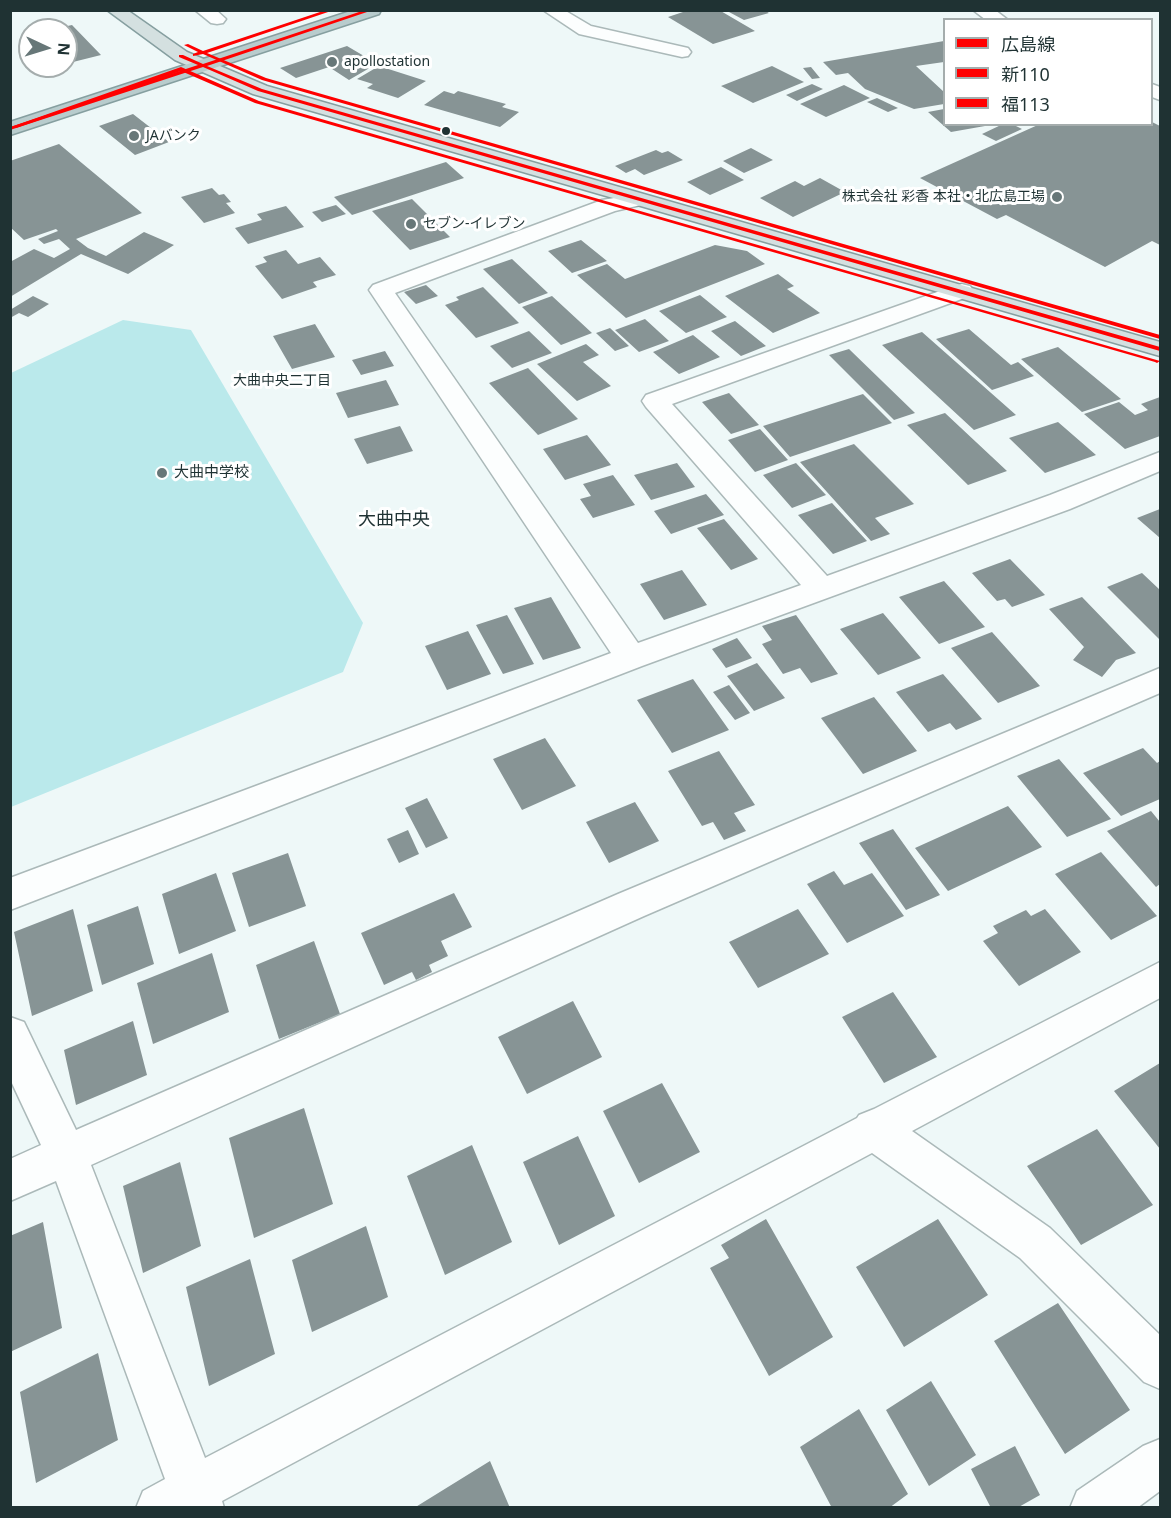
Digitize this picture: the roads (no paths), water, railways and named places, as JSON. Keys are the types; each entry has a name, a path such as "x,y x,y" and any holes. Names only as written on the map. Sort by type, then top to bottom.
{"highway":[{"path":"10,129 322,10"},
{"path":"10,116 190,61 373,10"}],"main road":[{"path":"115,10 190,61 260,90 1161,349"}],"street":[{"path":"551,10 585,30 682,52"},
{"path":"981,10 996,18"},
{"path":"631,658 381,290 610,206 638,200"},
{"path":"822,589 655,401 962,291"},
{"path":"10,894 631,658 1060,502 1161,461"},
{"path":"10,1180 631,904 1161,680"},
{"path":"10,1035 67,1155 184,1502 873,1129 1161,979"},
{"path":"873,1129 1035,1243 1161,1366"},
{"path":"1094,1508 1161,1463"}],"place":[{"name":"apollostation","path":"332,62"},
{"name":"JAバンク","path":"134,136"},
{"name":"株式会社 彩香 本社・北広島工場","path":"1057,197"},
{"name":"セブン-イレブン","path":"411,224"},
{"name":"大曲中学校","path":"162,473"}],"district":[{"name":"大曲中央二丁目","path":"282,381"},
{"name":"大曲中央","path":"394,520"}]}
